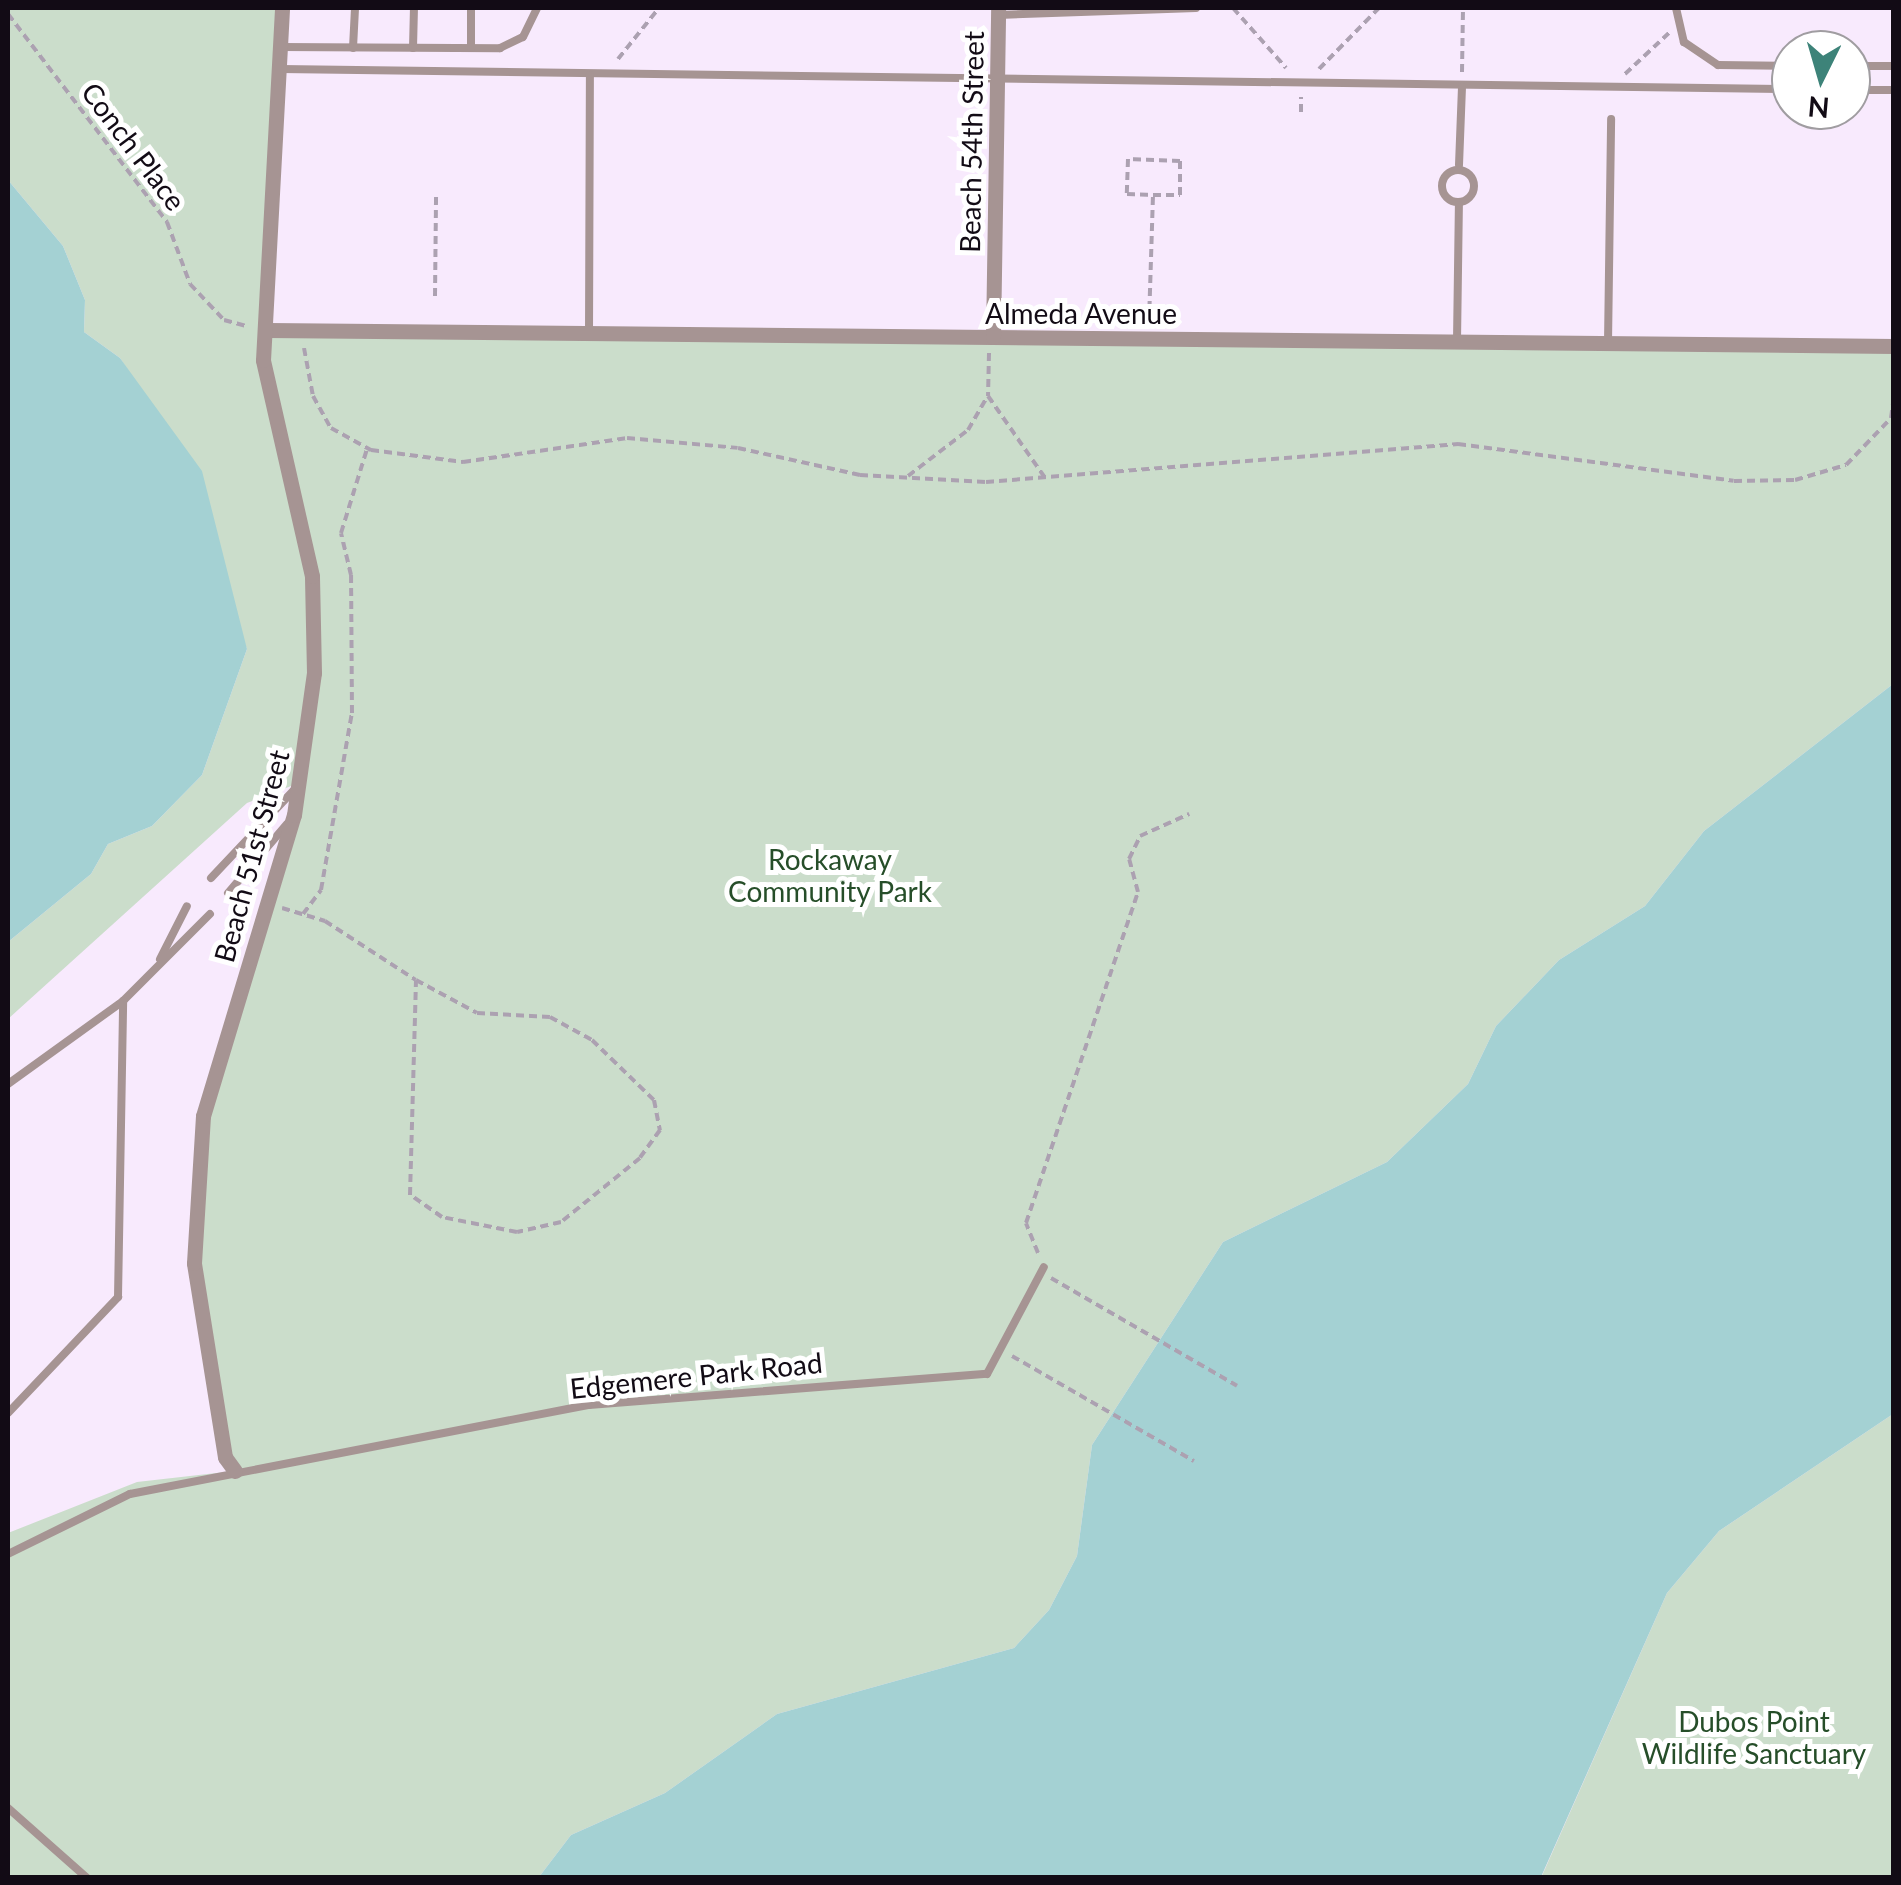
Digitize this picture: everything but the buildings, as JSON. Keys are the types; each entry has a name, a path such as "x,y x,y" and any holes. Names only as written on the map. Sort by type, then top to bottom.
{"street":[{"name":"Beach 51st Street","path":"235,1471 225,1458 193,1250 206,1103 294,815 300,783 314,599 266,387 282,8"},
{"name":"Beach 54th Street","path":"993,337 998,12"},
{"name":"Almeda Avenue","path":"268,330 1894,346"}],"lane":[{"path":"354,8 354,48"},
{"path":"414,8 414,48"},
{"path":"471,8 471,48"},
{"path":"281,47 471,48 523,37 537,8"},
{"path":"998,12 1196,8"},
{"path":"1676,8 1676,28 1718,66 1771,66"},
{"path":"280,69 997,83 1771,89"},
{"path":"589,334 590,75"},
{"path":"1459,166 1462,87"},
{"path":"1608,343 1611,120"},
{"path":"1459,166 1469,169 1470,198 1459,205 1447,202 1448,169 1459,166"},
{"path":"1457,341 1459,205"},
{"path":"212,878 300,783"},
{"path":"228,893 294,815"},
{"path":"160,961 187,906"},
{"path":"8,1084 123,1001 210,914"},
{"path":"8,1412 118,1298 123,1001"},
{"name":"Edgemere Park Road","path":"235,1471 646,1397 987,1374 1043,1270"},
{"path":"8,1554 130,1494 235,1471"},
{"path":"8,1808 87,1878"}],"path":[{"path":"604,75 658,8"},
{"path":"1234,8 1301,86 1301,112"},
{"path":"1301,86 1379,8"},
{"path":"1462,87 1463,8"},
{"name":"Conch Place","path":"8,14 167,222 190,284 224,320 268,330"},
{"path":"1622,88 1676,28"},
{"path":"1128,159 1180,161 1180,195 1152,195 1128,194 1128,159"},
{"path":"435,296 436,194"},
{"path":"1148,336 1152,195"},
{"path":"906,477 968,430 988,396 993,337"},
{"path":"304,348 313,396 331,428 367,448 462,462 627,438 906,477 1046,479 1458,444 1734,481 1795,480 1846,465 1891,418 1894,397"},
{"path":"988,396 1046,479"},
{"path":"303,914 321,890 352,713 351,575 341,533 367,448"},
{"path":"1189,814 1140,836 1129,859 1138,892 1026,1223 1043,1270 1237,1386"},
{"path":"268,904 303,914 477,1014 550,1017 592,1040 654,1100 660,1130 640,1158 560,1222 517,1232 442,1216 410,1195 416,980"},
{"path":"1000,1349 1194,1461"}],"green space":[{"name":"Rockaway Community Park","path":"8,8 282,8 268,329 1893,346 1893,684 1704,831 1645,906 1559,960 1496,1026 1468,1084 1387,1162 1223,1242 1092,1445 1077,1556 1049,1610 1014,1648 777,1714 665,1793 571,1835 539,1877 8,1877 8,1533 137,1482 234,1471 194,1263 203,1116 299,783 247,803 8,1019 8,942 91,874 108,844 152,826 202,775 247,649 154,410 120,358 84,332 85,300 63,246 8,180"},
{"name":"Dubos Point Wildlife Sanctuary","path":"1893,1414 1893,1877 1541,1878 1667,1593 1719,1531"}],"shaded area":[{"path":"8,180 63,246 85,300 84,332 120,358 202,471 247,649 202,775 152,826 108,844 91,874 8,942"},
{"path":"1893,684 1893,1414 1719,1531 1667,1593 1541,1877 539,1877 571,1835 665,1793 777,1714 1014,1648 1049,1610 1077,1556 1092,1445 1223,1242 1387,1162 1468,1084 1496,1026 1559,960 1645,906 1704,831"}]}
